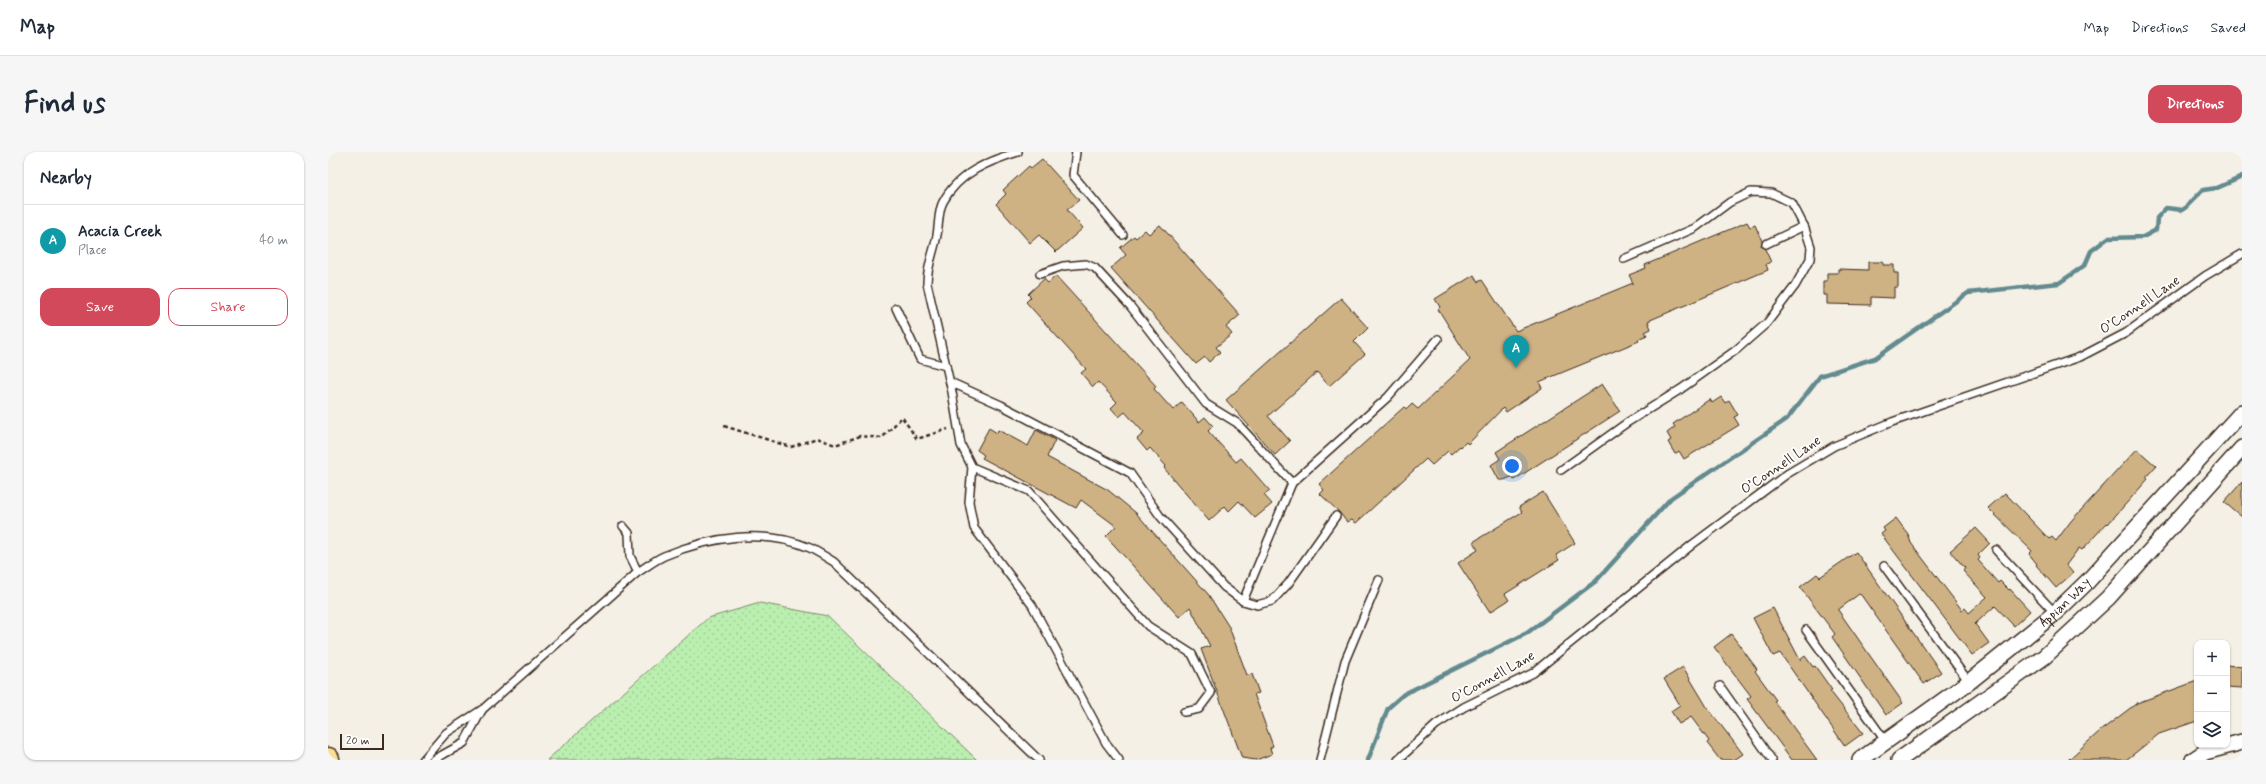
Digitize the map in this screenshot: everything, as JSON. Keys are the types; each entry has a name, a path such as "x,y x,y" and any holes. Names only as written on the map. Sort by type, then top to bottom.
{"street":[{"name":"Appian Way","path":"1860,760 1969,682 2055,613 2093,575 2242,412"},
{"name":"Appian Way","path":"1899,760 2044,657 2108,598 2242,448"},
{"path":"2193,760 2205,752 2242,742"}],"lane":[{"path":"1018,152 985,163 959,181 942,202 937,236 927,269 927,283 950,382 962,446 972,467 969,502 974,528 1032,605 1106,743 1119,760"},
{"path":"1076,152 1073,175 1123,235"},
{"path":"1562,470 1628,422 1681,389 1736,350 1767,323 1795,286 1810,259 1811,247 1804,226 1792,203 1771,193 1750,192 1730,202 1695,228 1624,259"},
{"path":"1766,244 1804,226"},
{"name":"O’Connell Lane","path":"1398,760 1436,725 1464,707 1533,673 1693,544 1787,474 1834,446 1892,422 2080,357 2126,333 2205,276 2242,254"},
{"path":"1040,274 1063,266 1086,264 1095,268 1131,307 1206,404 1237,423 1292,483"},
{"path":"896,308 920,359 946,366"},
{"path":"1244,600 1292,483 1388,397 1438,339"},
{"path":"950,382 1001,405 1130,473 1160,516 1224,586 1244,600 1257,605 1272,601 1288,584 1336,516"},
{"path":"972,467 1029,491 1148,626 1192,654 1211,693 1199,710 1184,712"},
{"path":"623,526 629,533 630,556 638,572"},
{"path":"423,760 446,732 483,708 638,572 663,556 727,539 753,536 785,540 810,548 834,562 1039,760"},
{"path":"1996,550 2055,613"},
{"path":"1884,566 1969,682"},
{"path":"1320,760 1345,661 1378,580"},
{"path":"1806,630 1886,742"},
{"path":"1720,686 1772,760"},
{"path":"433,760 464,743 483,708"}],"path":[{"path":"724,426 791,447 817,438 835,445 860,436 882,438 902,417 917,439 958,426"}],"green space":[{"path":"760,603 828,616 977,760 547,760 708,618"}],"building":[{"path":"1042,159 1079,200 1067,210 1083,228 1056,252 1039,235 1030,243 996,204 1006,194 1003,190 1029,166 1031,168"},
{"path":"1747,222 1750,227 1755,225 1762,241 1761,246 1765,249 1771,262 1766,264 1768,270 1648,321 1651,329 1645,332 1647,335 1638,339 1639,341 1539,382 1542,388 1506,412 1503,408 1468,444 1466,442 1451,454 1448,451 1432,465 1426,459 1356,523 1352,520 1347,522 1320,494 1324,490 1319,484 1404,407 1407,409 1412,404 1418,409 1470,360 1438,309 1440,307 1435,299 1474,275 1478,282 1482,280 1516,331 1633,283 1629,275 1646,268 1645,265"},
{"path":"1160,225 1240,315 1226,327 1232,334 1216,347 1220,352 1209,362 1205,357 1196,364 1111,268 1126,255 1120,248 1134,236 1136,238 1145,230 1149,234"},
{"path":"1868,262 1883,262 1883,265 1894,265 1894,273 1898,273 1898,287 1894,287 1894,298 1871,297 1871,305 1827,304 1827,295 1823,295 1823,281 1827,281 1827,273 1838,273 1838,269 1868,270"},
{"path":"1056,276 1156,386 1154,389 1173,410 1182,402 1199,422 1205,417 1213,426 1208,431 1236,462 1241,458 1270,491 1264,495 1272,504 1255,518 1239,501 1229,511 1225,506 1209,521 1164,468 1166,466 1150,448 1147,451 1137,439 1144,433 1125,412 1119,417 1111,408 1117,402 1098,382 1093,387 1081,373 1086,369 1026,302 1031,297 1028,294 1044,279 1048,283"},
{"path":"1341,298 1368,328 1354,342 1365,354 1329,386 1317,372 1268,416 1290,441 1275,455 1226,400"},
{"path":"1602,384 1620,411 1514,480 1511,477 1504,480 1499,480 1491,465 1500,459 1496,452"},
{"path":"1721,397 1725,403 1729,400 1738,415 1734,417 1739,425 1684,459 1679,451 1675,454 1668,442 1671,440 1667,433 1675,427 1673,424 1710,399 1712,403"},
{"path":"989,428 997,433 998,430 1028,446 1036,430 1055,440 1047,457 1108,490 1136,513 1208,594 1229,627 1247,675 1252,674 1259,693 1254,694 1273,746 1270,748 1272,754 1256,760 1242,758 1201,649 1210,646 1190,607 1179,617 1106,536 1116,526 1081,500 1076,508 982,458 984,455 977,450"},
{"path":"2137,449 2156,466 2146,477 2148,479 2108,524 2107,523 2082,550 2079,548 2066,565 2073,573 2056,588 2036,565 2037,564 2029,554 2032,551 1988,508 2005,493 2049,539 2052,537 2056,541 2071,521"},
{"path":"2242,482 2242,517 2224,502"},
{"path":"1543,492 1575,543 1556,555 1559,560 1505,594 1509,600 1490,612 1458,563 1478,550 1473,542 1522,512 1519,507"},
{"path":"1896,518 1908,534 1911,543 1962,610 1965,608 1969,613 1987,597 1963,571 1965,568 1950,551 1976,528 1990,543 1978,555 1980,558 1978,560 1998,583 2000,581 2009,590 2010,589 2030,611 2014,626 1995,606 1975,624 1989,643 1972,655 1881,534 1885,531 1883,528"},
{"path":"1856,552 1941,672 1924,684 1861,595 1859,594 1838,610 1903,703 1886,715 1832,637 1835,634 1800,587 1817,574 1820,577"},
{"path":"1773,608 1800,660 1805,656 1813,667 1815,666 1832,690 1830,691 1863,733 1845,746 1780,653 1773,656 1753,618"},
{"path":"1731,634 1757,669 1755,671 1776,700 1774,701 1817,760 1792,760 1747,699 1751,696 1714,647"},
{"path":"2230,665 2242,667 2242,688 2230,687"},
{"path":"1683,667 1707,707 1743,754 1734,760 1720,760 1707,743 1709,741 1691,717 1679,724 1671,711 1680,705 1664,679"},
{"path":"2194,682 2194,722 2159,734 2126,760 2068,760 2100,731 2137,703"}],"waterway":[{"path":"1368,760 1388,708 1404,694 1527,633 1596,581 1671,498 1787,419 1820,376 1875,358 1968,293 2059,283 2085,265 2091,251 2108,238 2143,237 2156,230 2157,218 2166,208 2183,210 2203,190 2217,188 2242,177"}],"place":[{"name":"Acacia Creek","path":"1516,368"}]}
